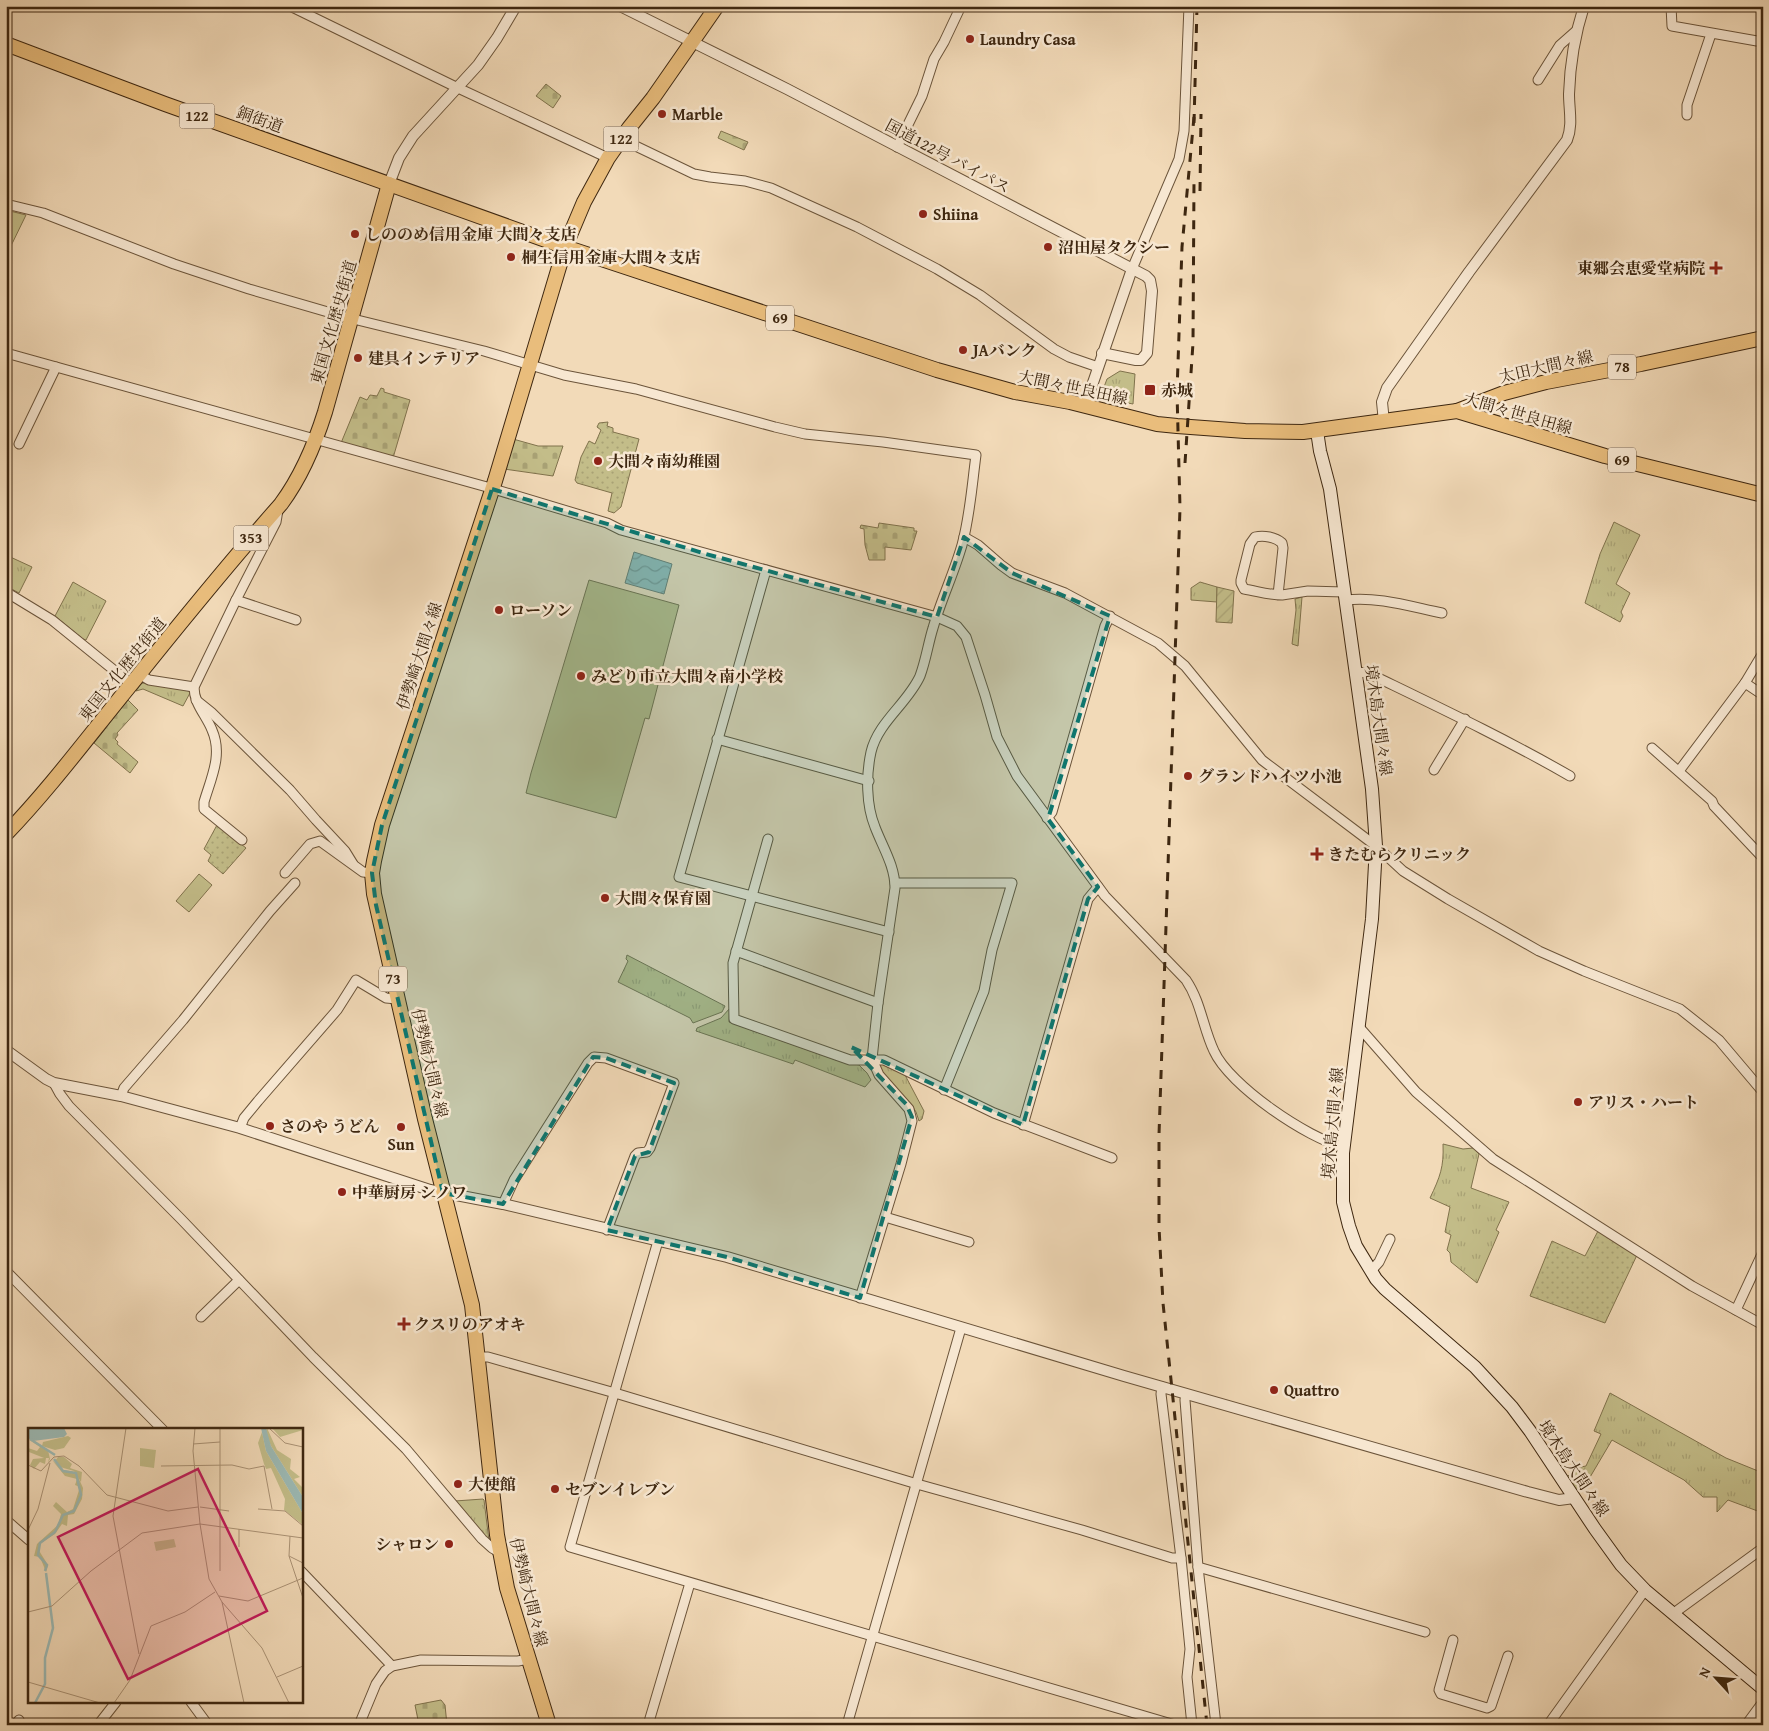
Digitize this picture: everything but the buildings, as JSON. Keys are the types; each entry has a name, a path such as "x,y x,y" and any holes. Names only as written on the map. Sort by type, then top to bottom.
{"main road":[{"name":"122","path":"389,184 565,247 584,202 608,158 653,98 717,6"},
{"name":"銅街道","path":"6,44 174,108 389,184"},
{"name":"東国文化歴史街道","path":"6,834 89,739 135,679 278,507 288,492 316,440 328,404 389,184"},
{"name":"大間々世良田線","path":"565,247 937,370 1014,392 1085,406 1158,424 1262,432 1317,431 1457,411 1605,456 1763,495"},
{"name":"伊勢崎大間々線","path":"549,1725 507,1588 499,1552 478,1358 467,1284 443,1193 397,999 376,906 372,872 382,825 492,489 565,247"},
{"name":"太田大間々線","path":"1457,411 1511,391 1546,382 1763,338"},
{"name":"境木島大間々線","path":"1317,431 1330,489 1372,789 1376,846 1373,905 1344,1147 1342,1191 1346,1214 1356,1246 1371,1271 1385,1289 1475,1366 1512,1407 1621,1565 1645,1590 1763,1689"}],"street":[{"path":"290,6 458,88 608,158"},
{"path":"389,184 399,158 413,136 458,88 491,48 516,6"},
{"name":"国道122号 バイパス","path":"620,6 693,41 1146,276 1152,285 1147,353 1141,360 1102,353"},
{"path":"897,147 922,96 931,65 961,6"},
{"path":"1085,406 1132,269 1179,159 1184,131 1189,6"},
{"path":"1384,422 1382,402 1384,392 1458,287 1567,140 1570,130 1570,85 1577,30 1584,6"},
{"path":"1671,6 1672,26 1757,41"},
{"path":"1538,80 1560,45 1577,30"},
{"path":"1687,116 1687,106 1711,34"},
{"path":"621,139 694,174 710,178 745,181 771,188 857,227 931,266 980,295 1054,349 1069,357 1098,367"},
{"path":"6,204 43,213 174,264 231,283 352,319 457,344 574,377 636,389 768,426 805,434 976,455 964,537 937,617 925,660 914,687 884,726 874,744 872,752 869,799 873,820 890,860 895,883 872,1059 879,1075 906,1104 912,1117 906,1146 860,1298"},
{"path":"6,352 492,489 598,520 621,530 937,617 957,626 966,637 985,695 996,737 1017,776 1098,887 1175,968 1192,989 1214,1053 1230,1072 1277,1114 1324,1141 1344,1147"},
{"path":"19,444 56,367"},
{"path":"242,840 204,809 204,802 217,750 213,732 196,700 194,687 276,522 278,507"},
{"path":"1278,595 1284,548 1282,542 1277,539 1261,536 1255,537 1250,544 1240,584 1244,589 1278,595 1308,591 1442,613"},
{"path":"964,537 978,545 1001,566 1012,573 1065,593 1152,639 1170,652 1185,666 1262,760 1376,846 1412,877 1539,951 1680,1009 1719,1040 1763,1092"},
{"path":"766,570 679,877 889,932"},
{"path":"6,592 52,620 135,679 194,687"},
{"path":"236,600 296,620"},
{"path":"1047,818 1052,812 1102,634 1110,616"},
{"path":"1679,771 1745,683 1763,653"},
{"path":"1356,672 1368,673 1465,720 1522,748 1570,776"},
{"path":"1745,683 1763,695"},
{"path":"196,700 211,712 290,790 346,851 353,864"},
{"path":"1434,770 1465,720"},
{"path":"717,739 869,781"},
{"path":"1652,748 1712,801 1763,858"},
{"path":"768,839 733,963 733,1017 736,1021 850,1060 884,1060 969,1103 1112,1158"},
{"path":"285,873 310,844 316,842 322,842 363,872 372,872"},
{"path":"121,1096 124,1088 183,1020 270,911 295,883"},
{"path":"895,883 1012,883 992,950 984,991 944,1090"},
{"path":"1023,1125 1088,899 1098,887"},
{"path":"736,951 878,1003"},
{"path":"240,1128 244,1118 337,1010 356,980 386,998 397,999"},
{"path":"1359,1027 1416,1092 1494,1159 1692,1286 1763,1325"},
{"path":"6,1050 54,1083 121,1096 240,1128 415,1186 502,1204 726,1257 1162,1387 1528,1492 1559,1500 1574,1498"},
{"path":"502,1204 514,1180 588,1063 594,1057 606,1058 674,1083 650,1148 647,1152 638,1152 635,1156 607,1230"},
{"path":"54,1083 69,1106 406,1449 482,1539 499,1552"},
{"path":"885,1217 969,1242"},
{"path":"1371,1271 1379,1262 1390,1239"},
{"path":"658,1241 570,1546 1175,1725"},
{"path":"1736,1310 1763,1252"},
{"path":"6,1271 161,1428"},
{"path":"201,1317 238,1280"},
{"path":"847,1725 918,1484 961,1328"},
{"path":"478,1358 488,1357 615,1393 918,1484 1082,1530 1172,1558 1181,1558"},
{"path":"1162,1387 1161,1394 1190,1649 1187,1677 1192,1725"},
{"path":"1186,1394 1198,1567 1216,1725"},
{"path":"6,1520 28,1539"},
{"path":"1674,1613 1763,1548"},
{"path":"1198,1567 1425,1632"},
{"path":"302,1572 392,1666"},
{"path":"648,1725 690,1582"},
{"path":"1548,1725 1645,1590"},
{"path":"1453,1640 1439,1690 1442,1694 1486,1708 1491,1706 1508,1656"},
{"path":"359,1725 376,1684 385,1671 392,1666 420,1660 518,1661 528,1659"},
{"path":"1746,1725 1763,1702"},
{"path":"98,1725 114,1704"},
{"path":"192,1704 208,1725"},
{"path":"15,1725 19,1720 21,1725"}],"highlighted area":[{"path":"492,489 706,554 937,617 964,537 1012,573 1110,616 1048,819 1098,887 1088,899 1023,1125 851,1047 906,1104 912,1117 860,1298 727,1257 607,1230 635,1156 649,1152 674,1083 606,1058 593,1057 503,1204 443,1193 376,905 372,873 382,825"}],"green space":[{"path":"546,84 561,96 553,108 536,96"},
{"path":"721,131 748,142 744,150 718,138"},
{"path":"6,210 26,215 8,252 6,251"},
{"path":"1120,371 1135,374 1133,404 1113,400 1104,387 1107,379"},
{"path":"381,388 384,389 384,392 410,400 393,458 341,443 360,397 367,400 370,395 377,396"},
{"path":"608,422 607,426 613,428 613,432 639,439 621,507 614,513 608,511 612,493 577,483 575,480 581,457 589,441 595,444 601,430 597,427 599,423"},
{"path":"513,439 538,446 563,446 553,476 504,469"},
{"path":"1614,522 1640,535 1616,584 1630,593 1621,612 1623,616 1620,622 1585,603 1600,554"},
{"path":"879,523 914,528 914,531 917,531 911,550 885,547 885,560 869,560 865,545 864,529 860,528 861,525 878,528"},
{"path":"6,555 32,567 19,593 6,586"},
{"path":"589,580 679,605 649,719 645,718 616,818 526,793"},
{"path":"73,582 106,601 86,640 55,616"},
{"path":"1200,582 1217,587 1217,602 1191,600 1191,588"},
{"path":"1217,587 1234,591 1232,623 1216,622"},
{"path":"1302,597 1298,646 1292,644 1296,610 1295,599"},
{"path":"143,683 188,690 190,693 183,706 143,689 136,691"},
{"path":"128,700 138,710 117,733 118,735 115,739 118,742 117,744 138,762 130,773 94,743"},
{"path":"217,825 246,848 223,874 208,861 211,855 204,849"},
{"path":"199,874 212,885 189,912 176,901"},
{"path":"627,955 725,1006 722,1012 693,1023 690,1018 618,982 628,961 626,959"},
{"path":"730,1008 729,1022 836,1060 859,1065 871,1080 865,1087 795,1060 793,1064 696,1031 697,1028 721,1018"},
{"path":"881,1062 905,1075 924,1111 922,1119 919,1121 913,1107 884,1075 879,1064"},
{"path":"1443,1144 1463,1149 1473,1148 1479,1154 1471,1188 1509,1202 1496,1230 1499,1232 1477,1283 1451,1262 1450,1253 1447,1250 1451,1235 1445,1232 1450,1207 1430,1198 1441,1172"},
{"path":"1598,1231 1637,1255 1605,1323 1530,1296 1552,1241 1585,1256"},
{"path":"1610,1393 1726,1458 1763,1473 1763,1513 1728,1500 1717,1512 1717,1497 1703,1497 1684,1480 1612,1440 1583,1489 1576,1490 1567,1477 1576,1468 1586,1466 1601,1434 1594,1431"},
{"path":"484,1500 489,1541 455,1501"},
{"path":"441,1700 445,1705 447,1725 419,1725 415,1705"}],"water":[{"path":"634,552 672,564 664,594 625,583"}],"railway":[{"path":"1194,123 1197,6"},
{"path":"1200,191 1201,114"},
{"path":"1194,117 1182,247 1177,392 1180,508 1159,1135 1159,1227 1163,1303 1207,1725"},
{"path":"1185,463 1193,343 1194,181"}],"place":[{"name":"Laundry Casa","path":"970,39"},
{"name":"Marble","path":"662,114"},
{"name":"Shiina","path":"923,214"},
{"name":"しののめ信用金庫 大間々支店","path":"355,234"},
{"name":"沼田屋タクシー","path":"1048,247"},
{"name":"桐生信用金庫 大間々支店","path":"511,257"},
{"name":"東郷会恵愛堂病院","path":"1716,268"},
{"name":"JAバンク","path":"963,350"},
{"name":"建具インテリア","path":"358,358"},
{"name":"赤城","path":"1150,390"},
{"name":"大間々南幼稚園","path":"598,461"},
{"name":"ローソン","path":"499,610"},
{"name":"みどり市立大間々南小学校","path":"581,676"},
{"name":"グランドハイツ小池","path":"1188,776"},
{"name":"きたむらクリニック","path":"1317,854"},
{"name":"大間々保育園","path":"605,898"},
{"name":"アリス・ハート","path":"1578,1102"},
{"name":"さのや うどん","path":"270,1126"},
{"name":"Sun","path":"401,1127"},
{"name":"中華厨房 シノワ","path":"342,1192"},
{"name":"クスリのアオキ","path":"404,1324"},
{"name":"Quattro","path":"1274,1390"},
{"name":"大使館","path":"458,1484"},
{"name":"セブンイレブン","path":"555,1489"},
{"name":"シャロン","path":"449,1544"}]}
